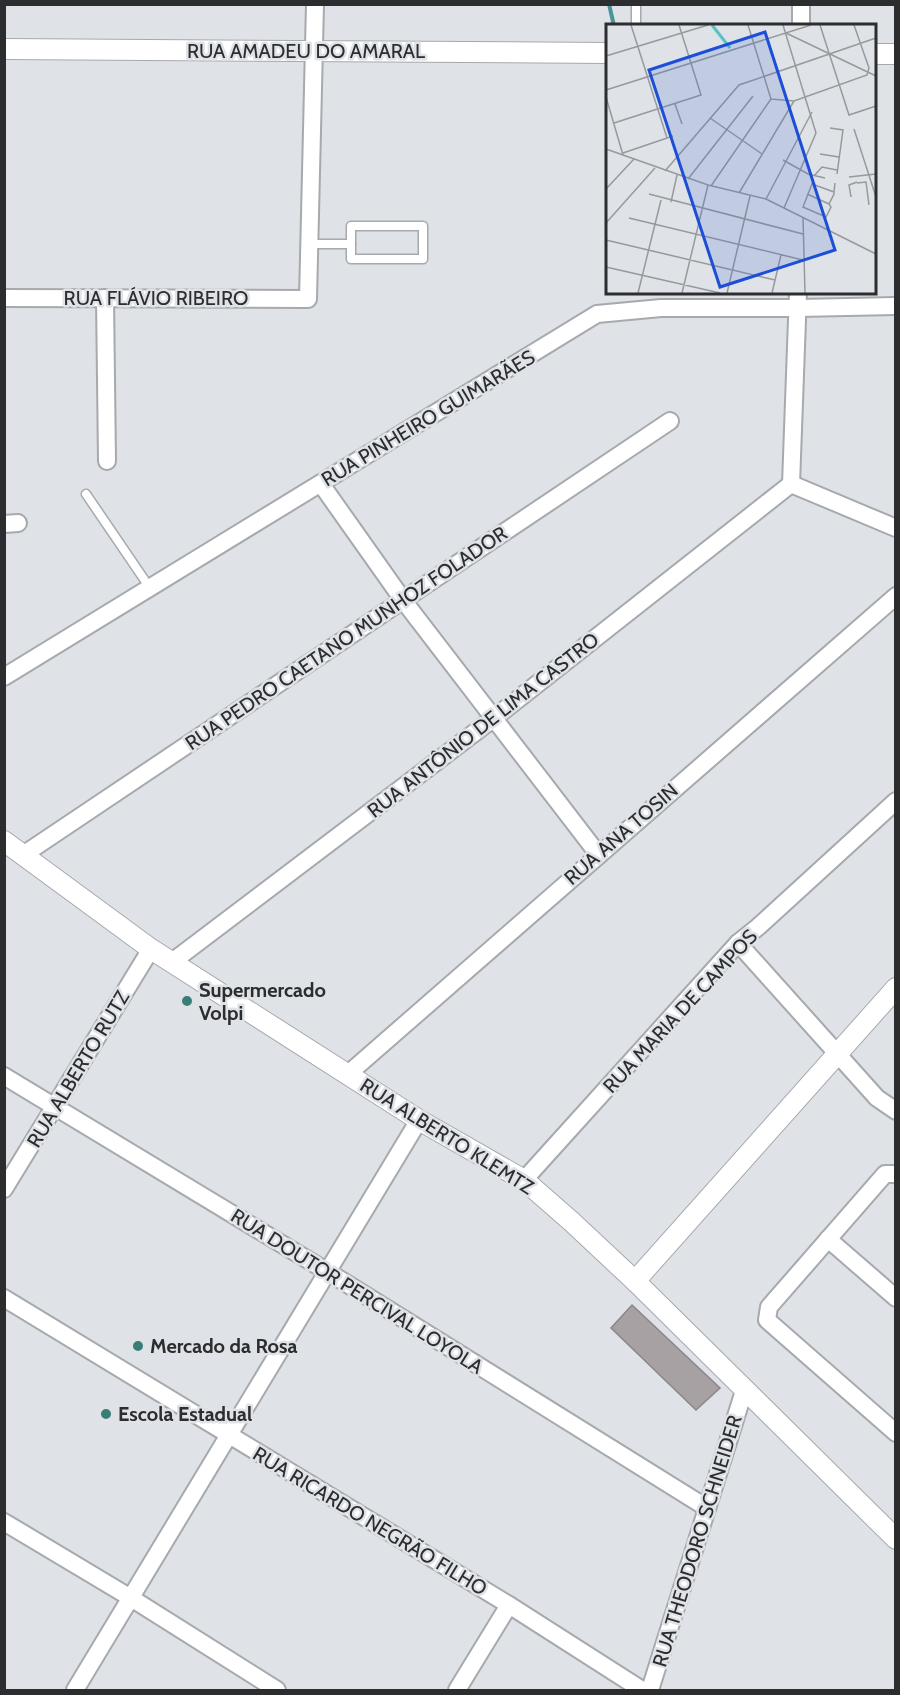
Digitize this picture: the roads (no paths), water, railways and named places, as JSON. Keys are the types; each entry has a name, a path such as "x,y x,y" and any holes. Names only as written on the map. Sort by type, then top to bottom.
{"street":[{"path":"309,244 315,4"},
{"path":"801,4 801,24"},
{"name":"RUA AMADEU DO AMARAL","path":"4,50 606,53"},
{"path":"876,54 896,54"},
{"name":"RUA FLÁVIO RIBEIRO","path":"4,298 308,300 309,244"},
{"path":"105,298 107,461"},
{"path":"798,300 790,484 896,528"},
{"name":"RUA PINHEIRO GUIMARÃES","path":"4,677 597,314 798,300 896,306"},
{"name":"RUA PEDRO CAETANO MUNHOZ FOLADOR","path":"23,855 670,421"},
{"path":"321,484 403,600 598,854"},
{"name":"RUA ANTÔNIO DE LIMA CASTRO","path":"172,962 494,718 790,484"},
{"name":"RUA ANA TOSIN","path":"348,1074 896,596"},
{"name":"RUA MARIA DE CAMPOS","path":"524,1180 738,943 896,801"},
{"name":"RUA ALBERTO KLEMTZ","path":"4,841 151,949 419,1120 524,1180 635,1281 896,1539"},
{"path":"738,943 878,1098 896,1111"},
{"name":"RUA ALBERTO RUTZ","path":"4,1189 151,949"},
{"path":"635,1281 896,988"},
{"name":"RUA DOUTOR PERCIVAL LOYOLA","path":"4,1076 328,1272 707,1508"},
{"path":"75,1690 419,1120"},
{"path":"896,1174 885,1174 769,1307 767,1320 896,1433"},
{"path":"828,1239 896,1298"},
{"name":"RUA RICARDO NEGRÃO FILHO","path":"4,1298 509,1605 642,1690"},
{"name":"RUA THEODORO SCHNEIDER","path":"650,1690 744,1391"},
{"path":"4,1522 278,1690"},
{"path":"456,1690 509,1605"}],"lane":[{"path":"636,4 636,24"},
{"path":"351,226 423,226 423,259 351,259 351,244 351,226"},
{"path":"309,244 351,244"},
{"path":"86,494 150,588"}],"waterway":[{"path":"609,4 614,24"}],"place":[{"name":"Supermercado Volpi","path":"187,1001"},
{"name":"Mercado da Rosa","path":"138,1346"},
{"name":"Escola Estadual","path":"106,1414"}]}
